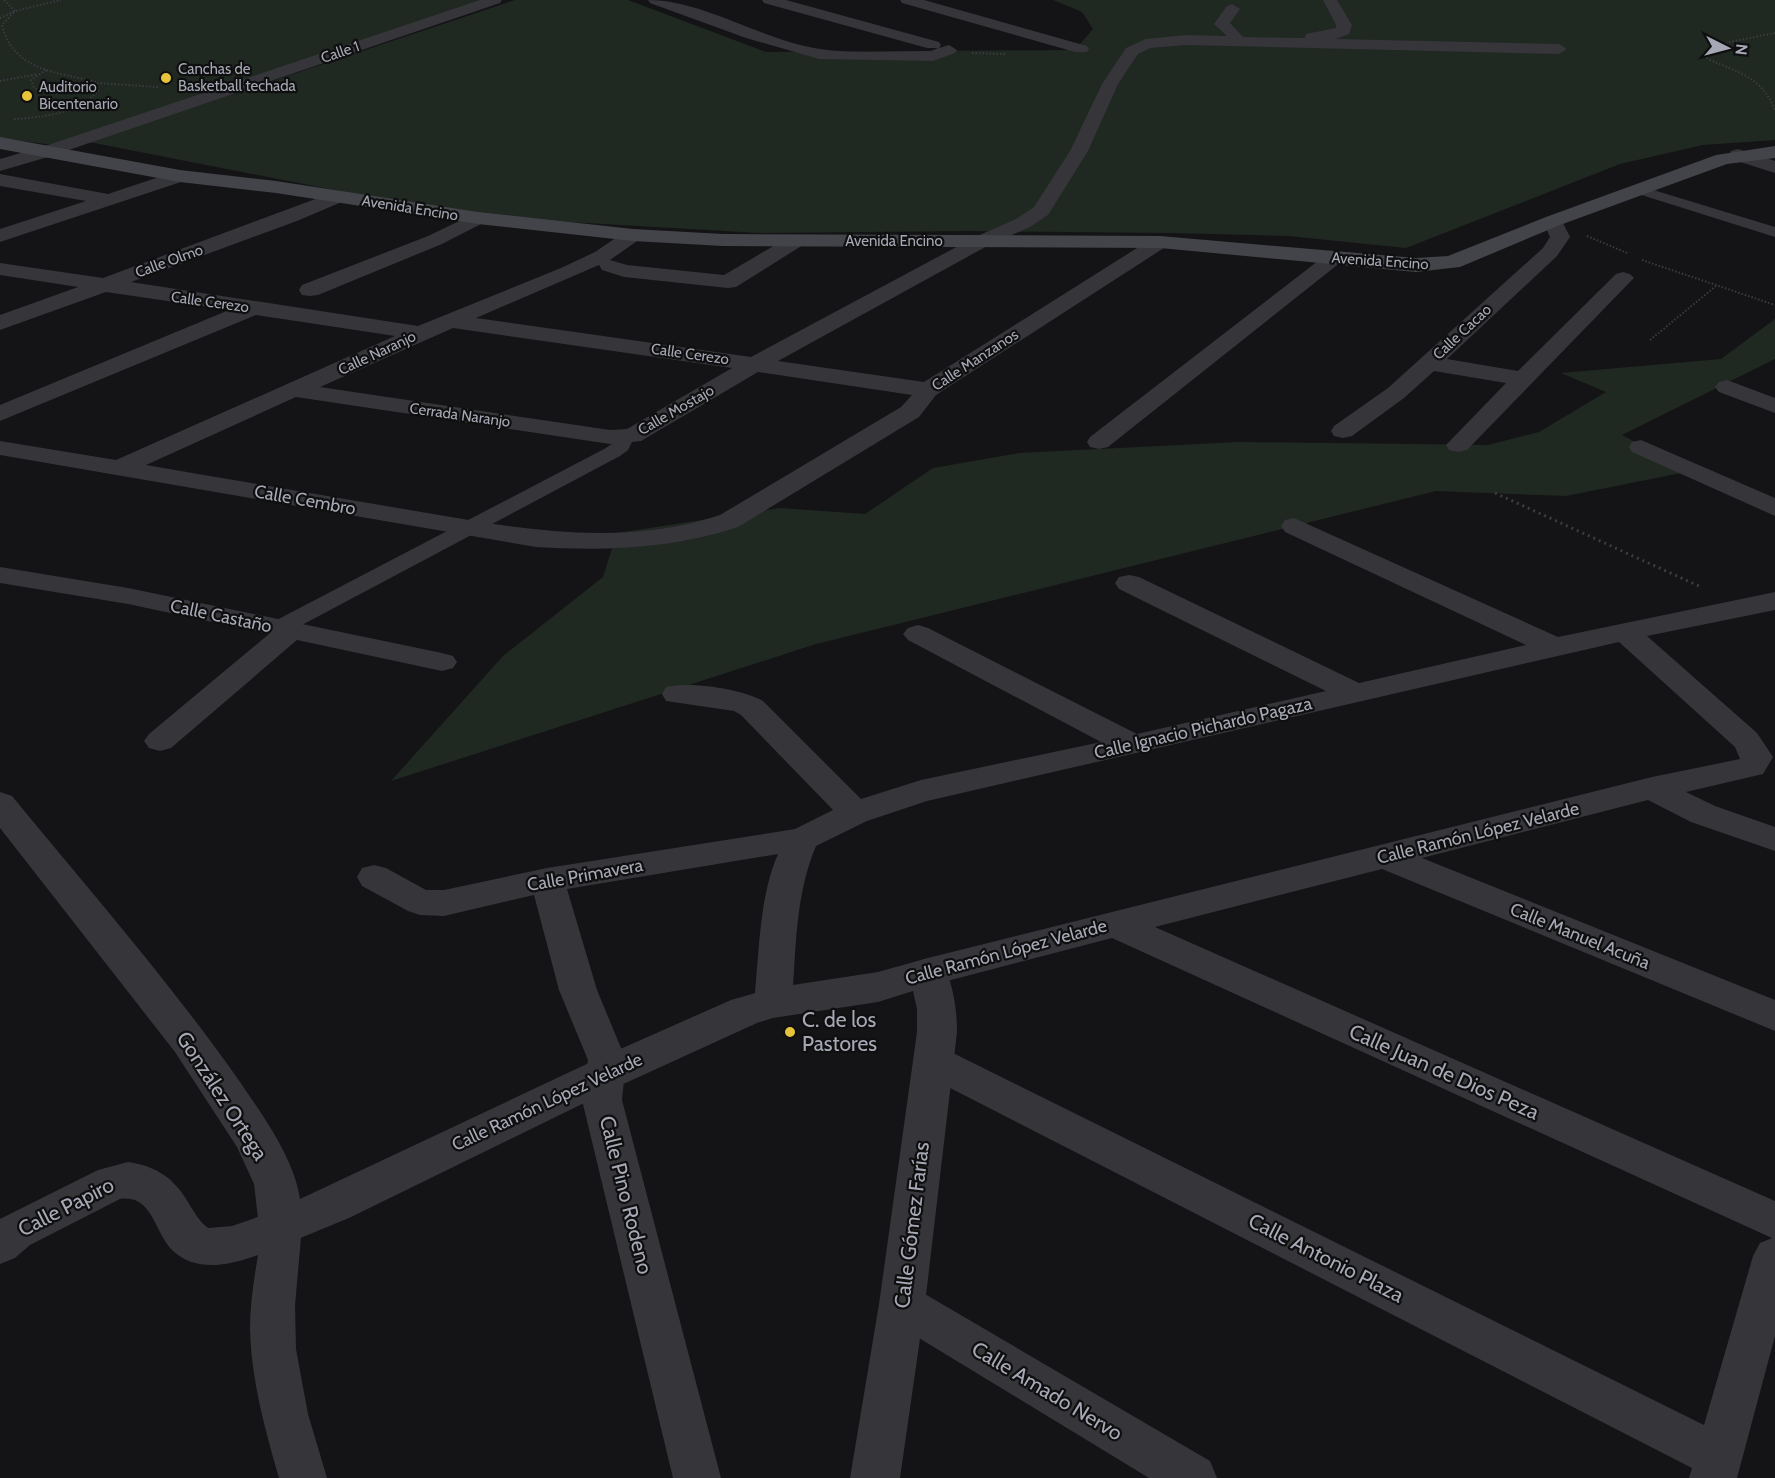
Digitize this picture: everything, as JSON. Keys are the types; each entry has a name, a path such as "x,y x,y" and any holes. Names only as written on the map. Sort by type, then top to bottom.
{"main road":[{"name":"Avenida Encino","path":"0,143 180,176 478,218 633,235 796,241 1160,242 1416,265 1452,262 1637,189 1738,155 1775,152"}],"street":[{"name":"Calle 1","path":"48,151 495,0"},
{"path":"655,0 763,38 828,55 933,56 949,50 769,0"},
{"path":"907,0 1081,49"},
{"path":"1227,38 1319,37 1339,33 1344,25 1330,0"},
{"path":"1227,38 1222,24 1232,9"},
{"path":"712,21 734,14"},
{"path":"1227,38 1559,49"},
{"name":"Calle Mostajo","path":"284,630 613,452 621,446 625,438 639,433 756,364 982,241 1023,223 1041,211 1049,201 1087,137 1110,84 1132,51 1138,46 1160,41 1227,38"},
{"path":"0,165 48,151"},
{"path":"1738,155 1775,167"},
{"path":"0,236 180,176"},
{"path":"0,180 111,199"},
{"path":"1637,189 1775,232"},
{"name":"Calle Olmo","path":"0,323 290,217 336,197"},
{"path":"309,290 435,240 478,218"},
{"name":"Calle Cacao","path":"1343,431 1396,393 1550,252 1560,237 1554,221"},
{"name":"Calle Naranjo","path":"119,468 420,333 602,256 622,245 633,235"},
{"path":"609,266 624,271 728,282 796,241"},
{"name":"Calle Manzanos","path":"611,541 653,538 715,526 729,521 910,412 928,390 1160,242"},
{"path":"1099,442 1334,258"},
{"name":"Calle Cerezo","path":"0,269 420,333"},
{"path":"1458,445 1623,278"},
{"path":"0,414 251,308"},
{"name":"Calle Cerezo","path":"452,320 928,390"},
{"path":"1429,363 1525,378"},
{"path":"1727,387 1775,406"},
{"name":"Cerrada Naranjo","path":"295,390 625,438"},
{"path":"1641,447 1775,508"},
{"name":"Calle Cembro","path":"0,448 467,529 536,539 577,542 611,541"},
{"path":"1294,526 1555,647"},
{"name":"Calle Castaño","path":"0,575 128,596 442,662"},
{"path":"1130,583 1355,693"},
{"name":"Calle Ignacio Pichardo Pagaza","path":"802,839 855,813 921,791 1133,745 1555,647 1775,601"},
{"path":"160,741 284,630"},
{"name":"Calle Ramón López Velarde","path":"281,1227 744,1011 773,1003 878,987 1114,924 1652,788 1752,767 1757,757 1746,740 1626,633"},
{"path":"918,634 1133,745"},
{"path":"677,694 742,702 752,708 855,813"},
{"path":"1652,788 1703,814 1775,839"},
{"name":"González Ortega","path":"0,804 189,1041 254,1137 276,1184 281,1248 273,1305 273,1358 285,1417 303,1478"},
{"path":"773,1003 783,902 789,869 802,839"},
{"name":"Calle Primavera","path":"374,876 410,898 432,904 547,880 802,839"},
{"name":"Calle Manuel Acuña","path":"1386,857 1775,1016"},
{"name":"Calle Pino Rodeno","path":"547,880 578,990 607,1060 602,1100 697,1478"},
{"name":"Calle Juan de Dios Peza","path":"1114,924 1775,1221"},
{"name":"Calle Gómez Farías","path":"875,1478 902,1304 933,1061 937,1008 928,972"},
{"name":"Calle Antonio Plaza","path":"933,1061 1716,1467"},
{"name":"Calle Papiro","path":"0,1245 15,1232 113,1182 125,1179 140,1180 154,1187 193,1243 216,1248 281,1227"},
{"path":"1716,1467 1775,1256"},
{"name":"Calle Amado Nervo","path":"902,1304 1193,1478"}],"path":[{"path":"4,0 15,11"},
{"path":"0,18 15,11 61,0"},
{"path":"15,11 2,25 6,45 30,64 96,82 168,88"},
{"path":"1775,33 1730,42 1703,54 1708,59 1763,87 1775,110"},
{"path":"46,70 32,80 34,88 54,93 99,90"},
{"path":"0,81 39,74"},
{"path":"96,82 99,90"},
{"path":"7,119 68,110 86,102 99,90"},
{"path":"1554,221 1645,261 1775,305"},
{"path":"1650,340 1716,286"},
{"path":"1495,493 1745,608"}],"shaded area":[{"path":"0,0 490,0 53,145 0,138"},
{"path":"515,0 628,0 766,52 1075,50 1093,29 1082,12 1053,0 1775,0 1775,140 1703,145 1620,164 1406,248 1288,236 971,231 759,233 467,216 89,142"},
{"path":"1775,319 1775,359 1622,435 1691,471 1566,496 1436,491 816,644 391,781 503,656 603,577 617,533 780,508 865,514 933,468 1019,453 1239,442 1488,445 1539,432 1606,392 1561,373 1721,359"}],"place":[{"name":"Canchas de Basketball techada","path":"166,78"},
{"name":"Auditorio Bicentenario","path":"27,96"},
{"name":"C. de los Pastores","path":"790,1032"}]}
